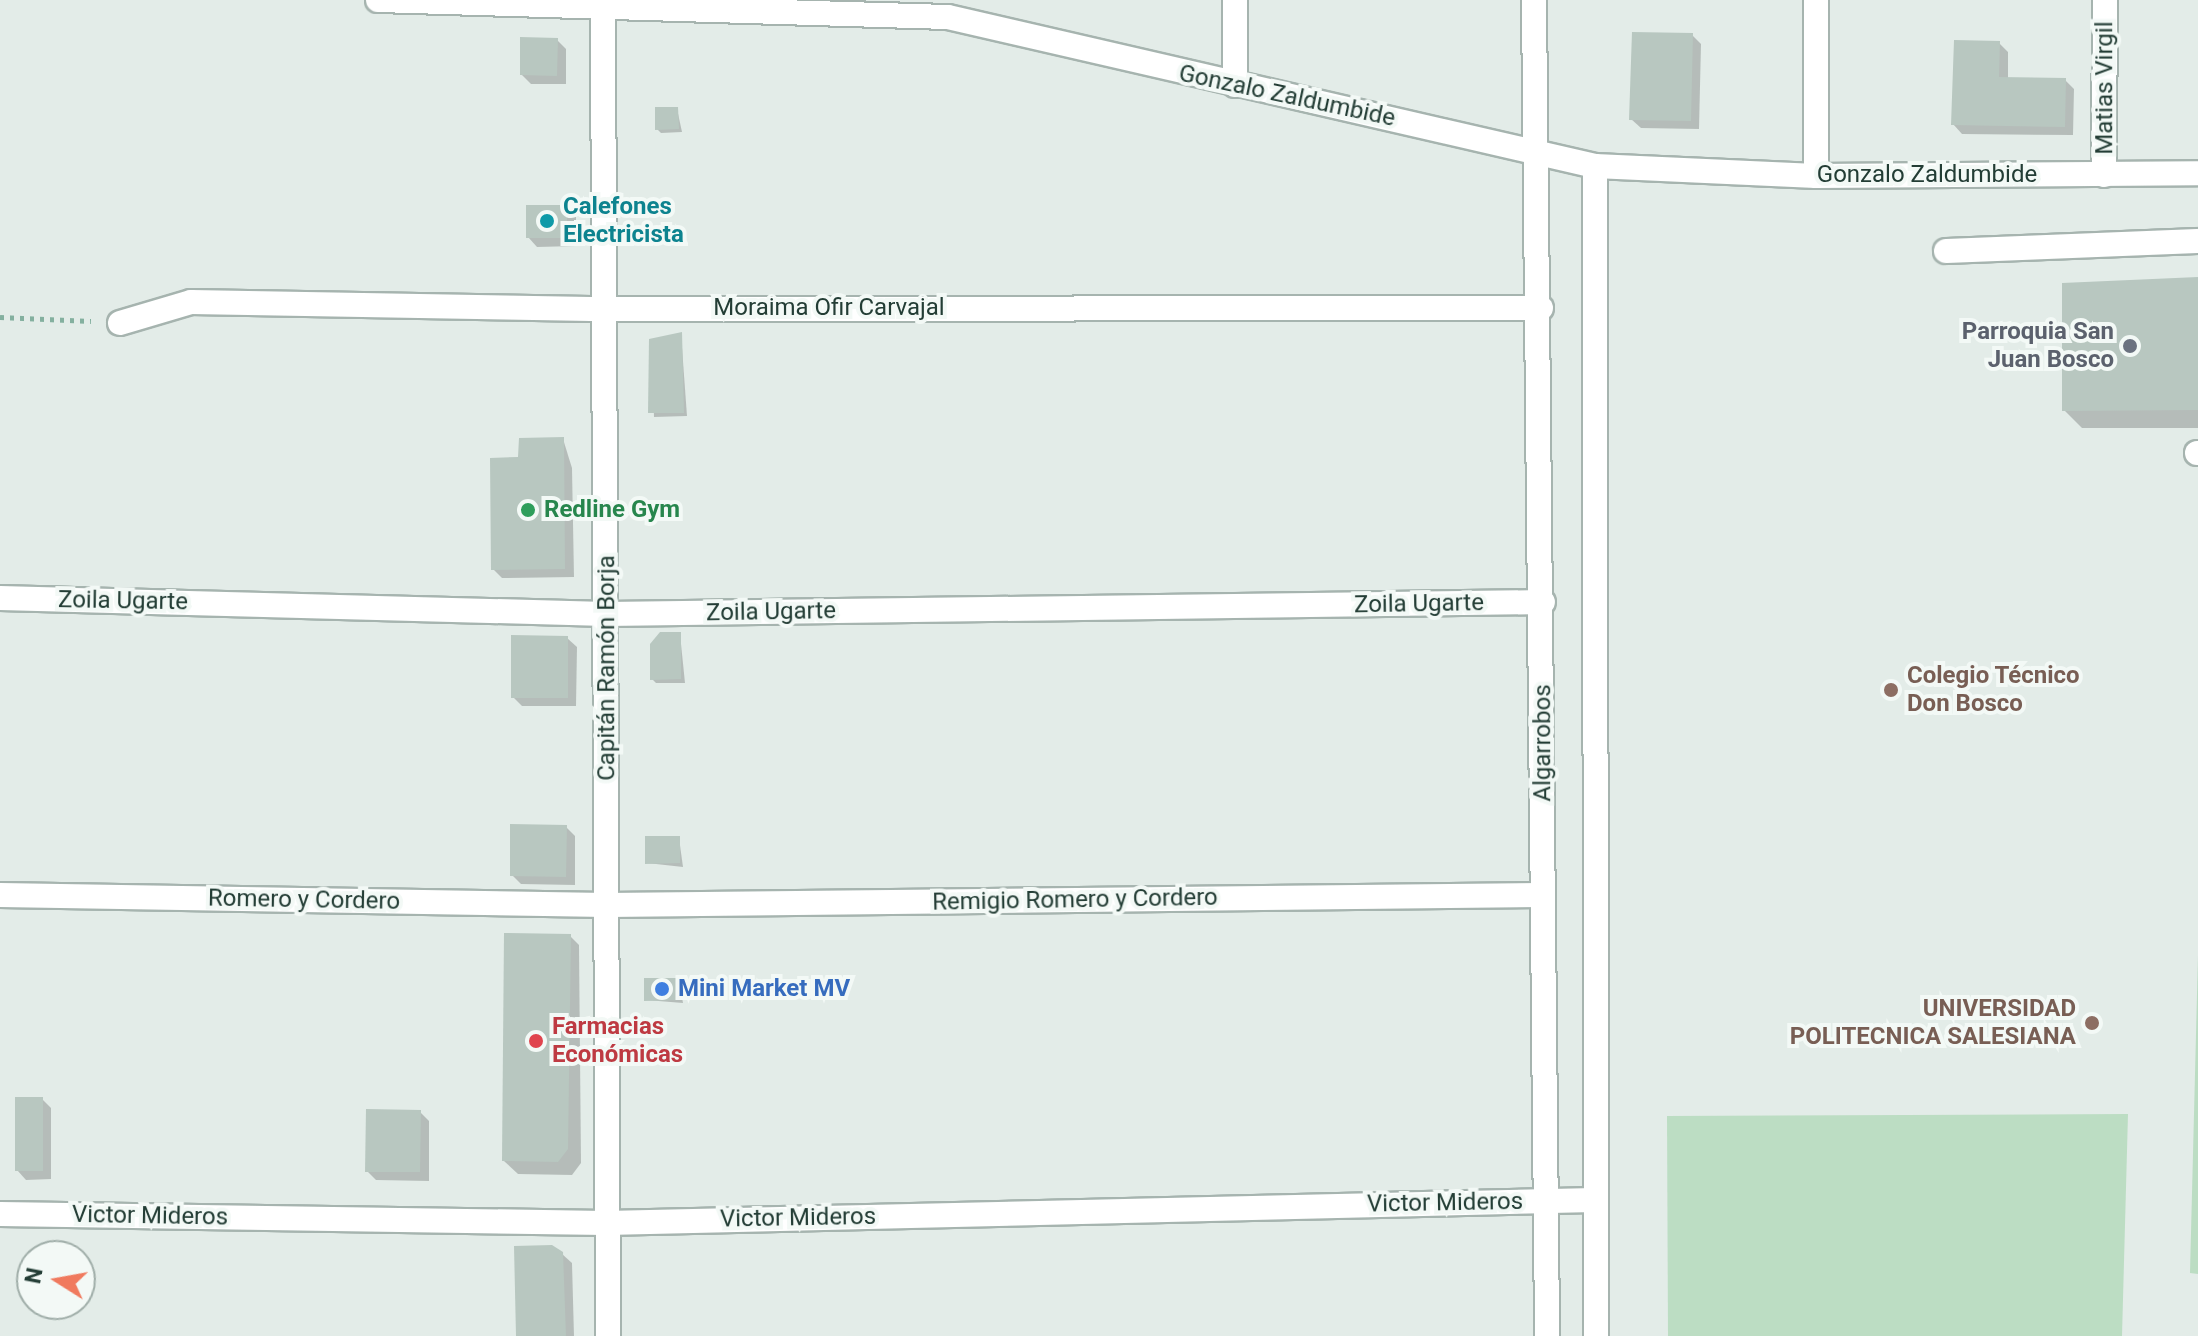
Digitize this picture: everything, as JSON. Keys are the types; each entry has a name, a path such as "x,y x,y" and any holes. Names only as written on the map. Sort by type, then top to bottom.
{"street":[{"name":"Gonzalo Zaldumbide","path":"378,0 948,8 1235,85 1535,150 1595,166 1816,176 2198,173"},
{"path":"1235,0 1235,85"},
{"name":"Algarrobos","path":"1534,0 1535,150 1541,308 1547,1336"},
{"path":"1816,0 1816,176"},
{"name":"Matias Virgil","path":"2104,175 2105,0"},
{"name":"Capitán Ramón Borja","path":"603,2 608,1336"},
{"path":"1595,166 1596,1336"},
{"path":"1946,251 2198,241"},
{"name":"Moraima Ofir Carvajal","path":"120,323 191,302 605,309 1541,308"},
{"name":"Zoila Ugarte","path":"0,598 606,614 1543,602"},
{"name":"Romero y Cordero","path":"0,895 607,905"},
{"name":"Remigio Romero y Cordero","path":"607,905 1543,895"},
{"name":"Victor Mideros","path":"0,1214 606,1223 1595,1200"}],"path":[{"path":"0,317 120,323"}],"green space":[{"path":"2198,955 2198,1274 2190,1273"},
{"path":"2128,1114 2122,1336 1668,1336 1667,1116"}],"building":[{"path":"1632,32 1693,33 1691,121 1629,120"},
{"path":"520,37 558,38 557,76 520,75"},
{"path":"1954,40 2000,41 1999,77 2066,78 2065,127 1951,125"},
{"path":"655,107 678,107 679,129 655,130"},
{"name":"Calefones Electricista","path":"526,205 567,205 567,238 526,238"},
{"name":"Parroquia San Juan Bosco","path":"2198,277 2198,410 2062,411 2062,283"},
{"path":"682,332 684,413 648,413 649,339"},
{"path":"564,437 565,569 491,570 490,458 518,457 519,438"},
{"path":"660,632 681,632 681,679 650,680 650,644"},
{"path":"511,635 568,636 568,698 511,698"},
{"path":"510,824 567,825 566,877 510,876"},
{"path":"645,836 680,836 680,863 645,864"},
{"path":"504,933 571,934 568,1149 558,1162 502,1161"},
{"name":"Mini Market MV","path":"644,978 680,978 680,1000 644,1001"},
{"path":"15,1097 43,1097 43,1171 15,1171"},
{"path":"366,1109 421,1110 420,1172 365,1172"},
{"path":"552,1245 563,1252 566,1336 516,1336 514,1246"}],"place":[{"name":"Calefones Electricista","path":"547,221"},
{"name":"Parroquia San Juan Bosco","path":"2130,346"},
{"name":"Redline Gym","path":"528,510"},
{"name":"Colegio Técnico Don Bosco","path":"1891,690"},
{"name":"Mini Market MV","path":"662,989"},
{"name":"UNIVERSIDAD POLITECNICA SALESIANA","path":"2092,1023"},
{"name":"Farmacias Económicas","path":"536,1041"}]}
